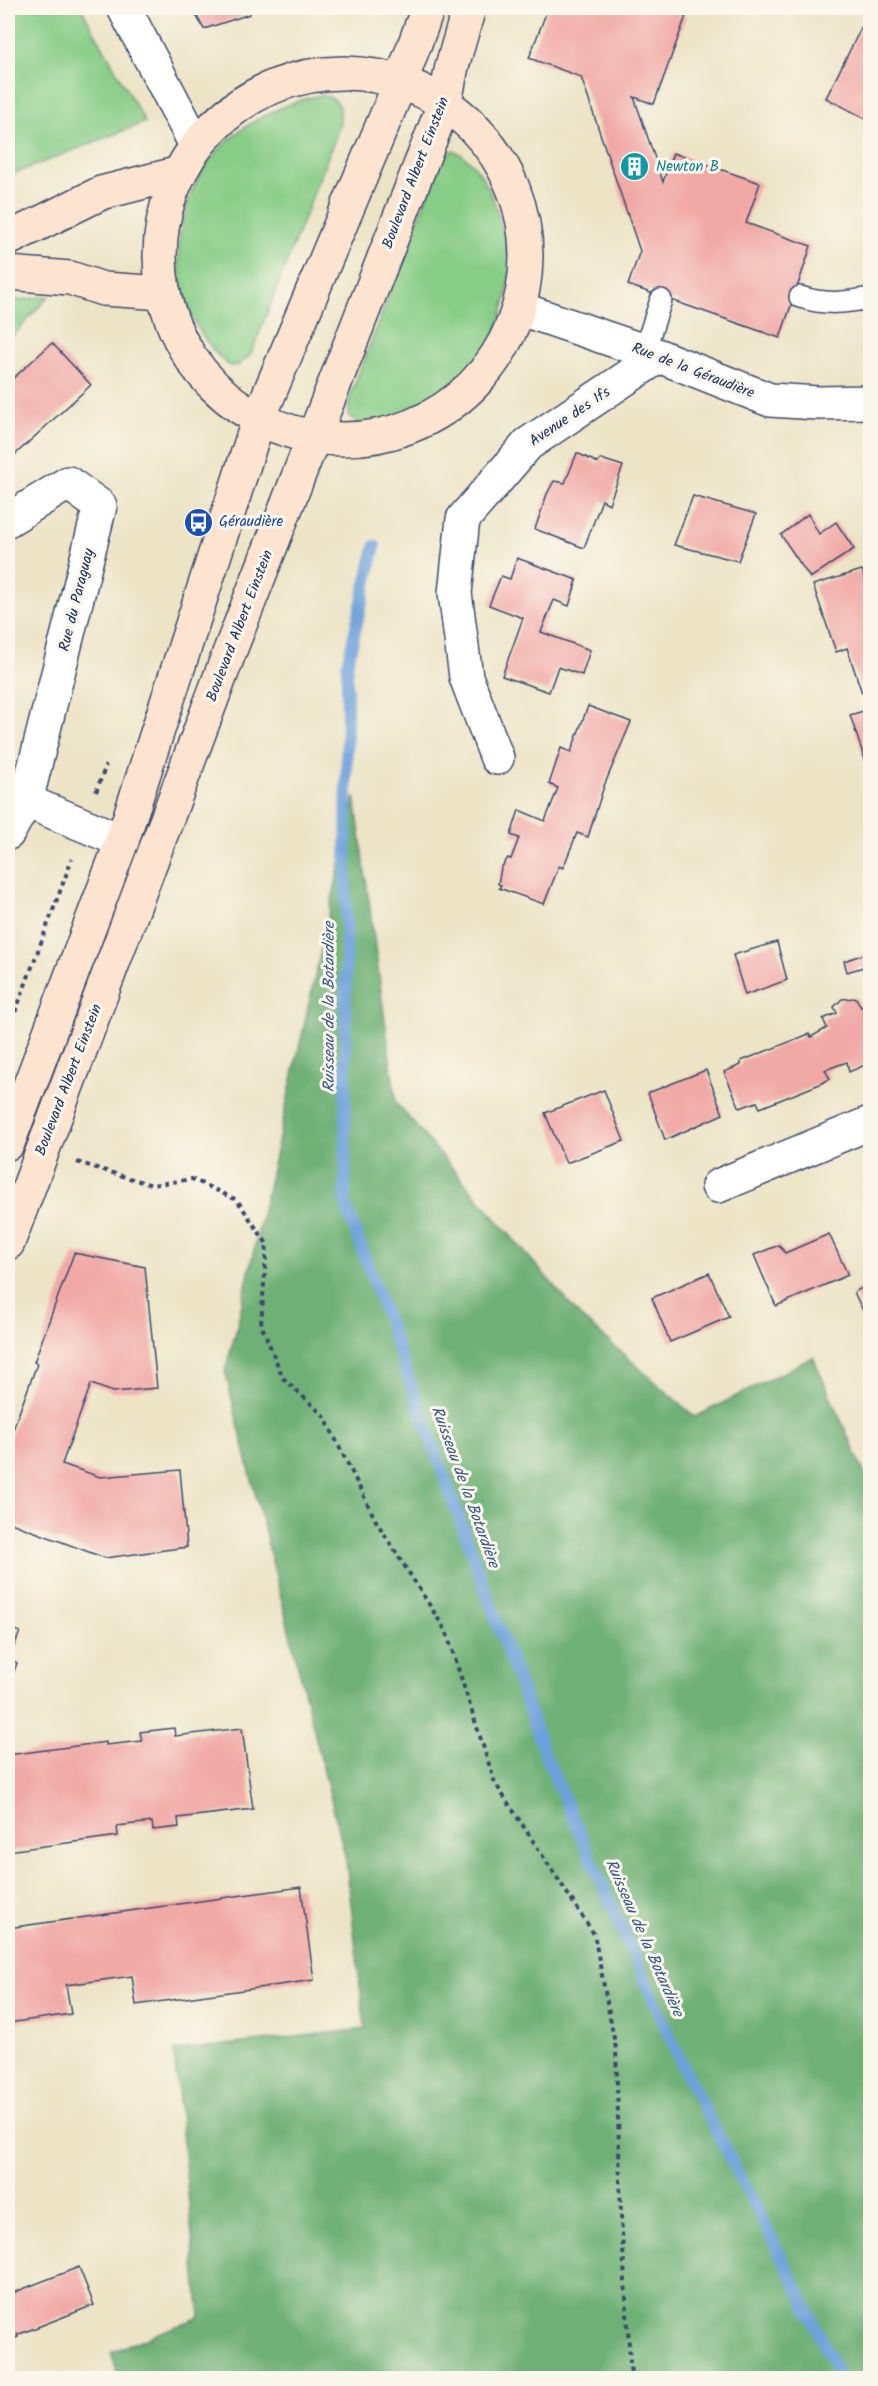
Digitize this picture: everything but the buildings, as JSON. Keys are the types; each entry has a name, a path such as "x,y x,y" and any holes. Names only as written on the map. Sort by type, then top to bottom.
{"main road":[{"path":"8,1143 122,841 259,418 429,8"},
{"name":"Boulevard Albert Einstein","path":"8,1243 231,648 445,102 452,66 469,8"},
{"path":"355,72 400,81 445,102 480,133 507,172 522,223 526,273 521,309 509,336 480,380 434,416 405,429 365,439 314,437 259,418 224,395 189,353 174,323 164,293 161,255 163,222 180,173 195,143 230,111 275,85 325,73 355,72"},
{"path":"8,239 101,193 180,173"},
{"path":"8,273 70,278 103,289 164,293"}],"street":[{"path":"124,8 195,143"},
{"name":"Rue de la Géraudière","path":"521,309 651,354 770,400 818,403 870,402"},
{"name":"Avenue des Ifs","path":"497,758 466,676 454,593 463,519 528,444 651,354"},
{"name":"Rue du Paraguay","path":"8,520 68,483 100,506 26,801 8,833"},
{"path":"26,801 122,841"},
{"path":"718,1186 870,1123"}],"lane":[{"path":"801,297 819,303 841,303 870,298"},
{"path":"651,354 661,300"}],"path":[{"path":"76,1162 152,1185 192,1179 237,1200 267,1244 261,1324 283,1378 324,1416 376,1521 446,1631 495,1783 594,1934 616,2049 621,2217 631,2379"}],"green space":[{"path":"8,8 81,8 145,122 8,176"},
{"path":"321,95 337,102 340,110 339,128 251,354 239,365 231,366 218,356 200,331 188,308 182,287 179,244 188,202 207,164 221,147 242,129 267,114"},
{"path":"454,150 471,163 484,180 494,200 506,243 509,282 495,334 483,356 451,391 409,413 360,424 349,416 349,399 436,173 445,155"},
{"path":"49,296 11,338 8,341 8,302"},
{"path":"355,797 396,1103 579,1315 695,1417 813,1357 870,1486 870,2378 119,2378 111,2352 200,2317 174,2051 365,2029 346,1860 225,1371 235,1335"}],"waterway":[{"name":"Ruisseau de la Botardière","path":"375,546 347,665 345,1203 545,1755 685,2071 800,2293 840,2378"}],"place":[{"name":"Newton B","path":"635,167"},
{"name":"Géraudière","path":"198,522"}]}
